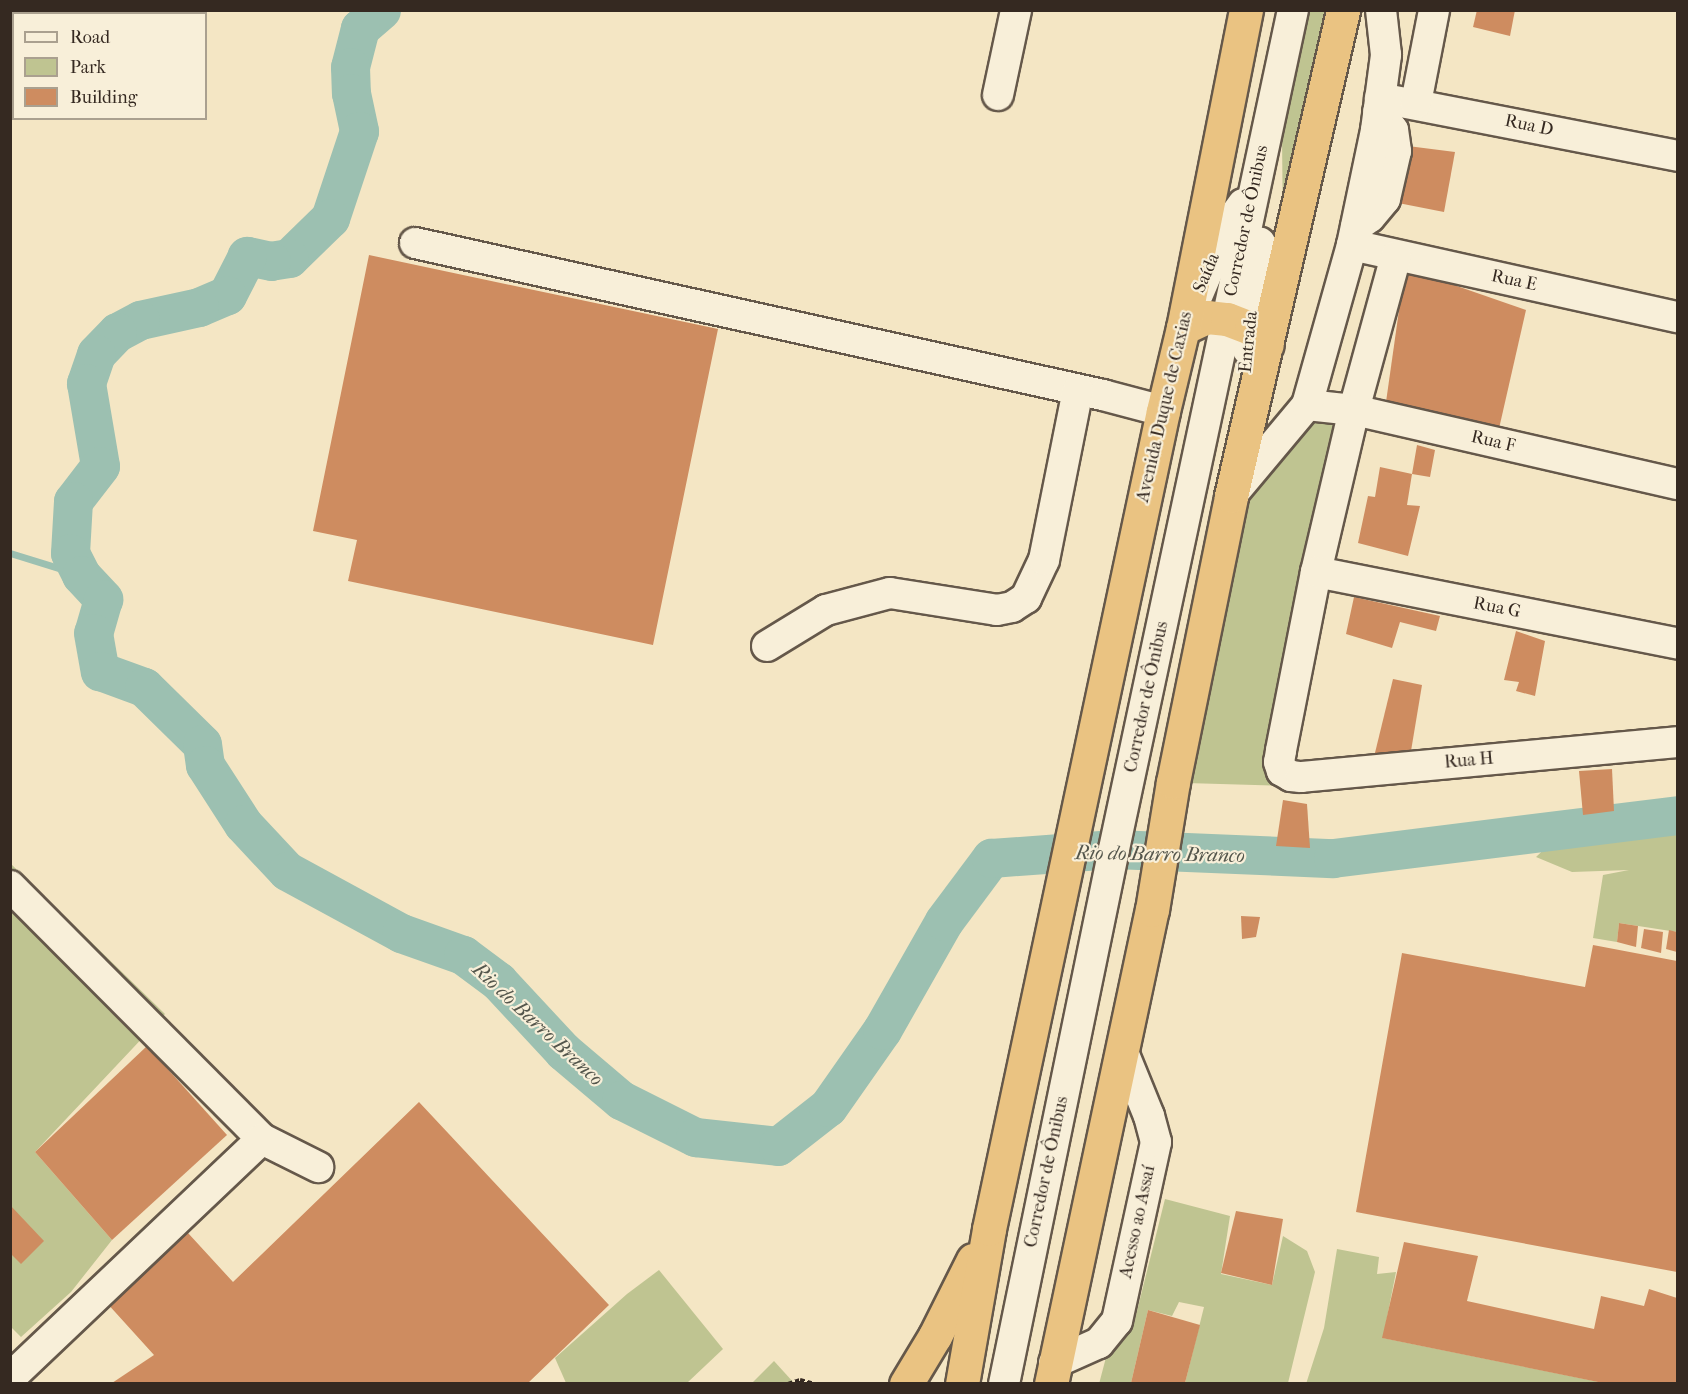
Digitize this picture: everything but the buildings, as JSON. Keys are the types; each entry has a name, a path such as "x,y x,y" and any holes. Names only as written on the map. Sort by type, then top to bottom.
{"highway":[{"name":"Avenida Duque de Caxias","path":"989,1229 1162,411 1183,328 1246,10"},
{"path":"1052,1373 1123,1052 1152,910 1173,782 1232,496 1248,331 1343,10"},
{"path":"1183,328 1208,317 1248,331"},
{"path":"906,1383 935,1336 989,1229"},
{"path":"962,1383 989,1229"}],"street":[{"path":"998,95 1016,10"},
{"name":"Corredor de Ônibus","path":"1254,189 1293,10"},
{"path":"1232,496 1307,405 1354,236 1379,104 1386,56 1381,10"},
{"path":"1416,103 1434,10"},
{"name":"Rua D","path":"1379,104 1416,103 1677,156"},
{"name":"Saída","path":"1183,328 1227,226 1254,189"},
{"name":"Entrada","path":"1248,331 1261,235 1254,189"},
{"name":"Rua E","path":"1354,236 1396,256 1677,317"},
{"path":"415,243 1078,390 1162,411"},
{"path":"1316,572 1354,410 1396,256"},
{"name":"Corredor de Ônibus","path":"1004,1383 1248,331"},
{"path":"767,646 826,610 890,593 997,610 1012,607 1026,598 1044,560 1078,390"},
{"name":"Rua F","path":"1307,405 1354,410 1677,484"},
{"name":"Rua G","path":"1316,572 1677,644"},
{"name":"Rua H","path":"1316,572 1281,751 1282,771 1291,776 1301,777 1677,742"},
{"path":"10,886 262,1139 318,1167"},
{"name":"Acesso ao Assaí","path":"1052,1373 1099,1343 1117,1321 1156,1142 1149,1116 1123,1052"},
{"path":"10,1378 262,1139"}],"path":[{"path":"788,1383 800,1380 815,1383"}],"green space":[{"path":"1307,11 1335,11 1283,241 1282,135 1293,63"},
{"path":"1364,415 1285,786 1186,783 1248,496 1302,419"},
{"path":"1677,823 1677,932 1619,923 1617,942 1593,938 1603,875 1629,870 1572,872 1536,857 1555,839"},
{"path":"10,863 165,1014 35,1152 112,1240 71,1292 21,1337 10,1326"},
{"path":"1165,1199 1230,1216 1221,1274 1272,1285 1283,1236 1307,1251 1315,1272 1288,1383 1185,1383 1204,1307 1179,1302 1172,1316 1148,1310 1131,1383 1099,1384 1109,1346 1134,1323"},
{"path":"1337,1249 1379,1257 1377,1274 1396,1272 1383,1338 1604,1383 1306,1384 1324,1328"},
{"path":"659,1270 723,1349 687,1383 566,1383 555,1358 627,1294"},
{"path":"774,1361 794,1383 752,1383"}],"waterway":[{"name":"Rio do Barro Branco","path":"381,10 360,28 350,67 351,93 359,131 330,218 289,258 271,261 247,256 227,295 199,307 140,320 117,332 96,354 86,383 100,466 73,501 70,553 81,575 103,599 93,633 100,671 144,687 202,744 205,765 243,824 287,871 401,933 463,955 498,981 563,1051 621,1100 695,1137 778,1146 828,1107 882,1030 944,921 991,858 1114,849 1333,858 1678,815"},
{"path":"10,553 81,575"}]}
